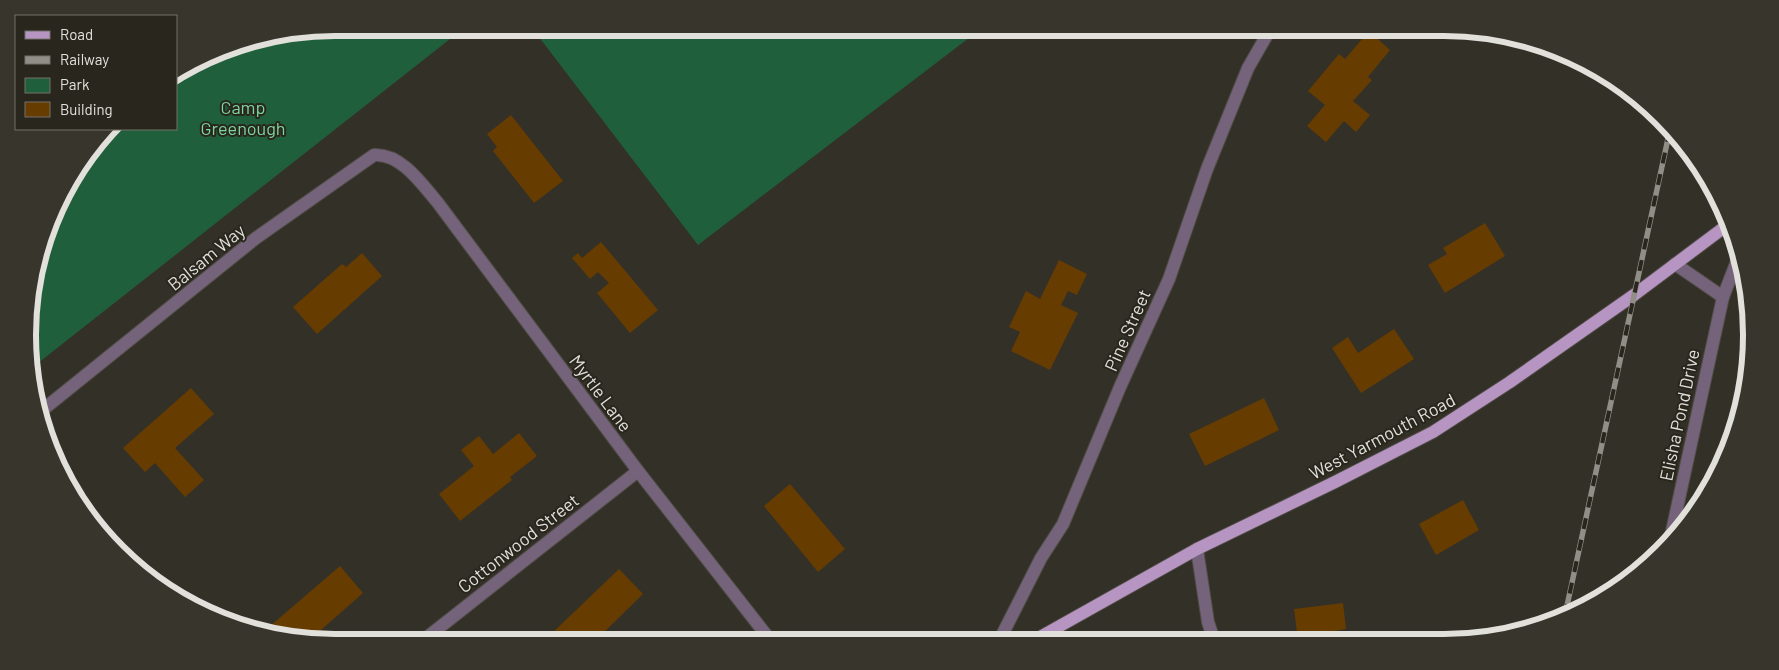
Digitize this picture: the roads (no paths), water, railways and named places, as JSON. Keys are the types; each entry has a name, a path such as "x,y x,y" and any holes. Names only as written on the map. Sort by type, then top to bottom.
{"main road":[{"name":"West Yarmouth Road","path":"1045,634 1197,549 1433,432 1510,382 1634,295 1723,228"}],"street":[{"name":"Pine Street","path":"1002,634 1041,558 1063,524 1120,387 1169,279 1207,169 1248,68 1266,36"},
{"name":"Balsam Way","path":"45,408 256,238 374,155 383,155 402,166"},
{"name":"Myrtle Lane","path":"402,166 411,172 438,203 638,471 765,634"},
{"path":"1675,264 1723,297"},
{"name":"Elisha Pond Drive","path":"1673,527 1723,297 1735,267"},
{"name":"Cottonwood Street","path":"431,634 638,471"},
{"path":"1197,549 1208,622 1212,634"}],"railway":[{"path":"1567,607 1668,137"}],"park label":[{"name":"Camp Greenough","path":"243,117"}]}
